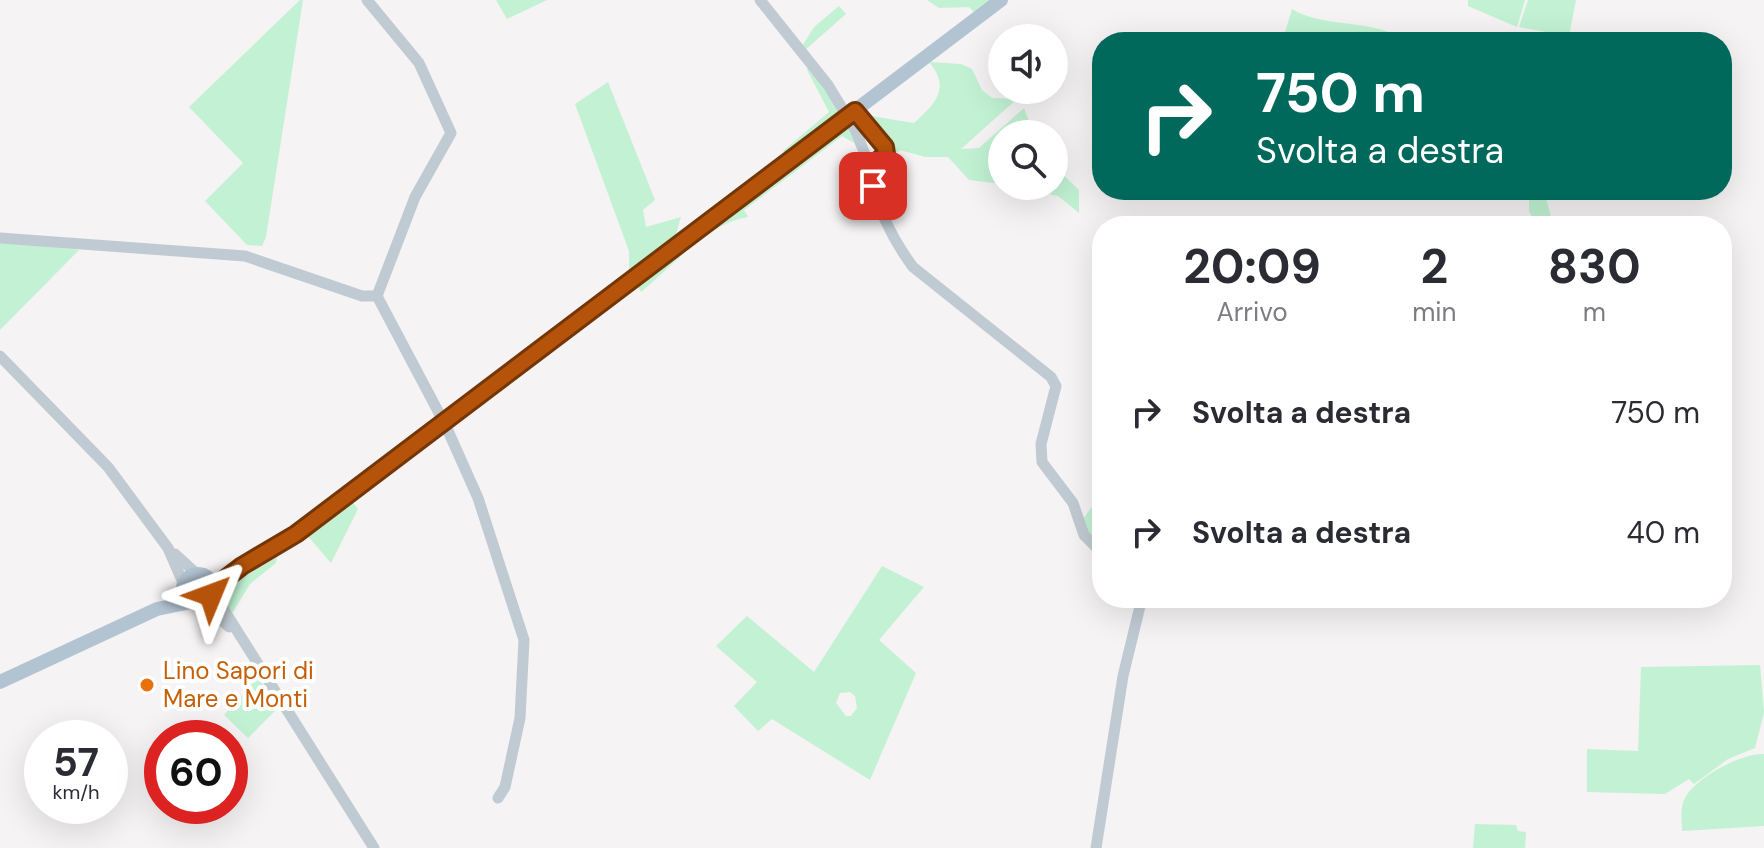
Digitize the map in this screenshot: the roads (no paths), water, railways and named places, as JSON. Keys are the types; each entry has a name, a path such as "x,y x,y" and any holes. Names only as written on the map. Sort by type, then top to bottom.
{"main road":[{"path":"0,682 198,593 296,534 852,109 1001,0"},
{"path":"198,593 188,578 242,566"},
{"path":"198,593 201,575"}],"street":[{"path":"367,0 419,63 451,133 415,197 377,296 439,413 478,498 524,640 520,718 505,787 498,798"},
{"path":"760,0 828,85 885,147 886,154 870,167"},
{"path":"852,109 855,129 880,205 901,251 913,267 1051,377 1056,386 1041,444 1042,462 1073,503 1092,544"},
{"path":"0,238 245,256 362,296 377,296"},
{"path":"0,356 92,447 198,593 238,635 280,694 374,848"},
{"path":"168,548 201,575"},
{"path":"1096,848 1123,676 1140,608"}],"place":[{"name":"Lino Sapori di Mare e Monti","path":"147,685"}]}
